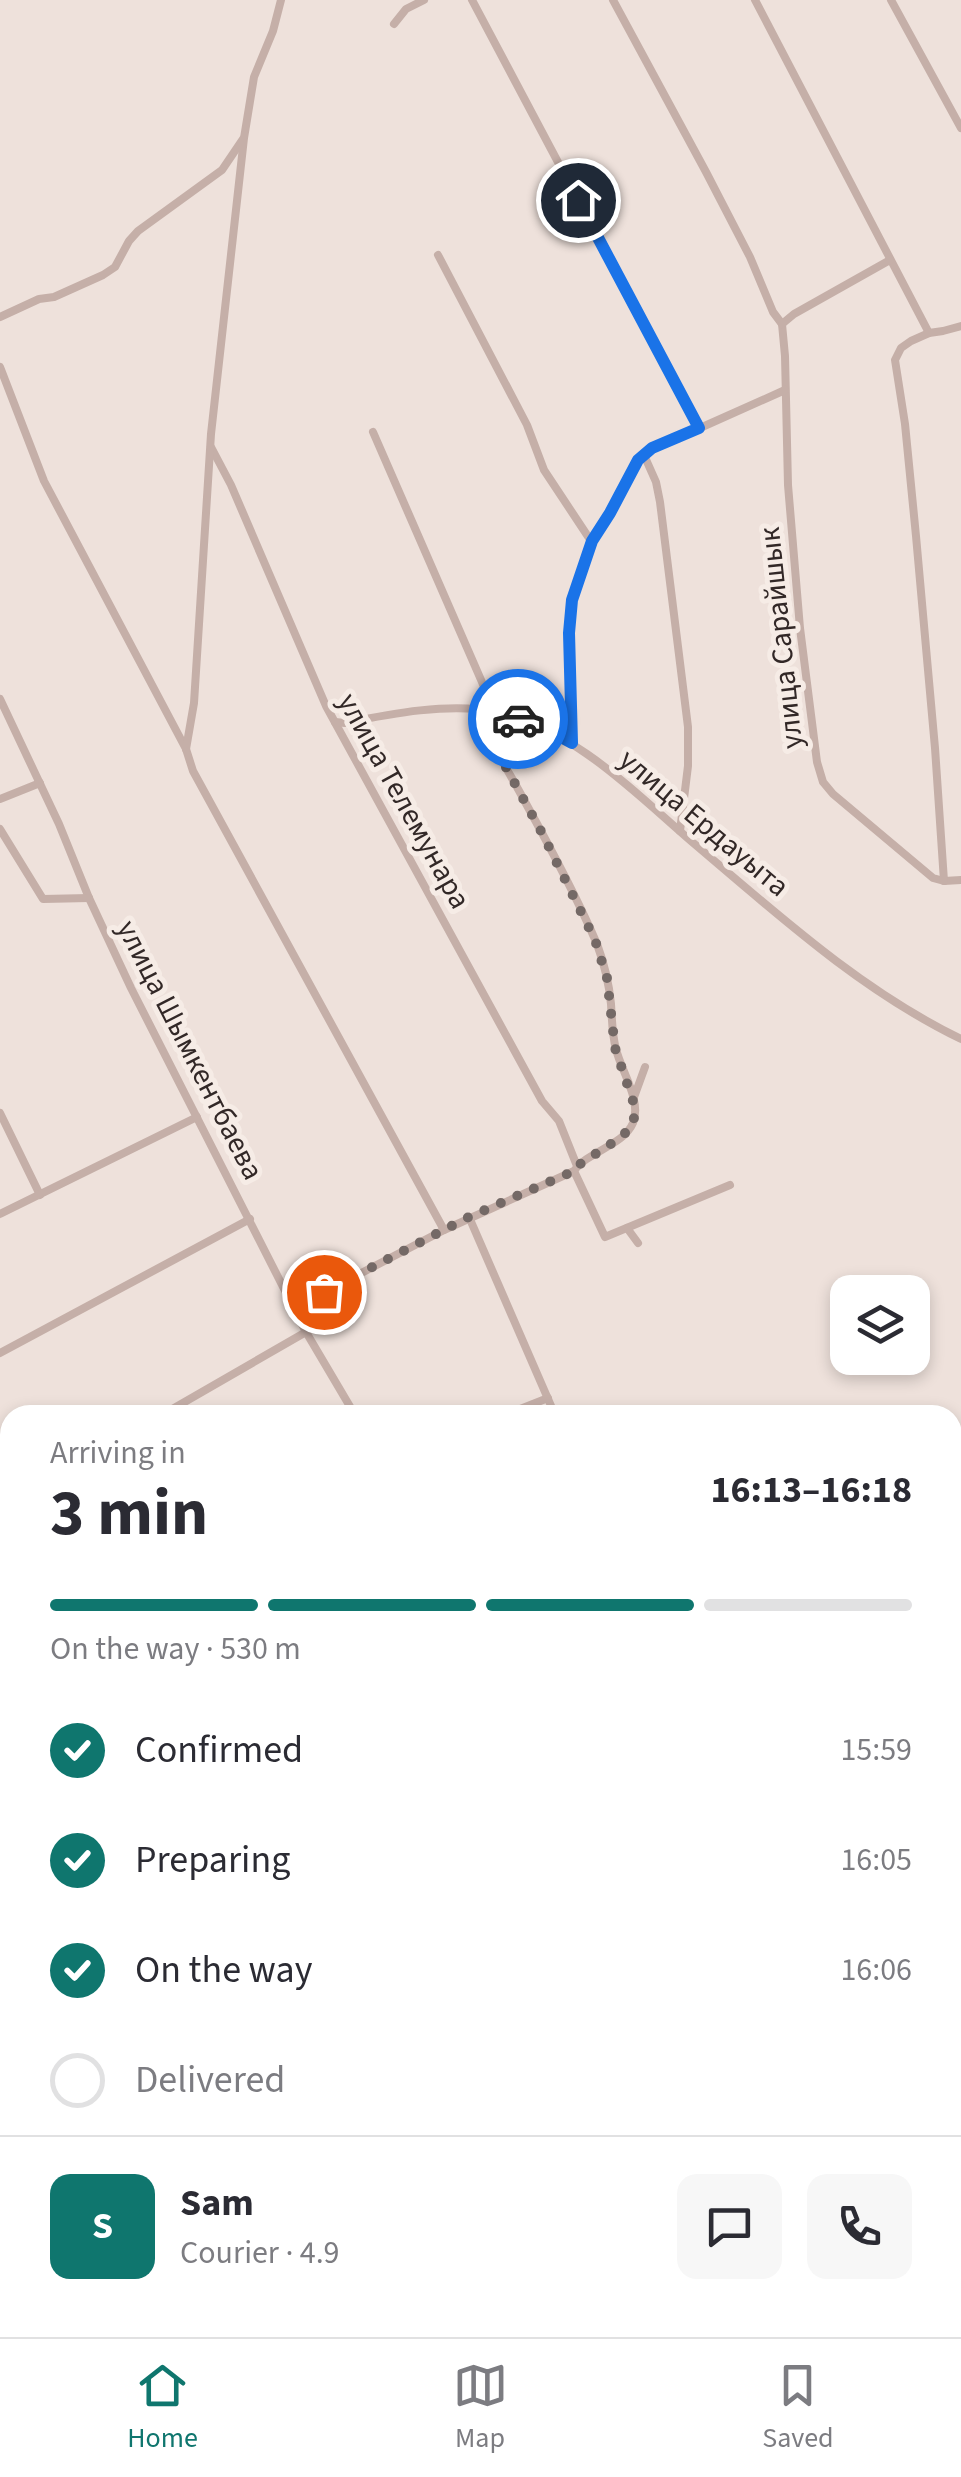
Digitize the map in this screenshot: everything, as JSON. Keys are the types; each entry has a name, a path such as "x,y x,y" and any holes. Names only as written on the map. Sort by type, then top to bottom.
{"street":[{"path":"186,749 194,703 210,434 244,138 254,77 281,0"},
{"path":"394,24 406,9 424,0"},
{"path":"472,0 699,428"},
{"path":"612,0 714,187 782,324 890,260"},
{"path":"755,0 929,333"},
{"path":"891,0 961,128"},
{"path":"0,317 68,291 115,267 138,231 222,170 244,138"},
{"path":"438,254 526,425 544,470 592,541"},
{"name":"улица Сарайшык","path":"782,324 788,484 800,628 820,775 826,788 894,847 933,878 944,881"},
{"path":"961,326 911,340 901,348 896,360 916,536 944,881 961,880"},
{"path":"0,367 44,480 186,749 193,771 444,1230"},
{"path":"572,743 572,600 592,541 638,460 786,390"},
{"path":"373,432 495,712"},
{"name":"улица Телемунара","path":"211,447 326,706 533,1085 558,1121 605,1237 628,1228"},
{"path":"644,454 660,502 688,728 680,831"},
{"name":"улица Шымкентбаева","path":"0,699 132,988 306,1332 349,1405"},
{"path":"294,1308 469,1217 576,1168 631,1128 633,1100 615,1048 607,978 595,940 491,740 480,710"},
{"name":"улица Ердауыта","path":"335,722 407,711 480,710 548,730 572,743 636,792 820,949 911,1014 961,1039"},
{"path":"0,800 40,783"},
{"path":"0,829 43,898 90,898"},
{"path":"633,1100 645,1067"},
{"path":"0,1113 40,1196"},
{"path":"0,1214 198,1117"},
{"path":"638,1243 628,1228 730,1185"},
{"path":"469,1217 551,1405"},
{"path":"0,1352 250,1219"},
{"path":"179,1405 306,1332"},
{"path":"530,1405 548,1398"}],"way so far":[{"path":"324,1292 469,1217 574,1171 631,1128 635,1108 615,1048 604,964 542,833 486,731 480,710 518,719"}],"route":[{"path":"518,719 572,743 572,600 592,541 638,460 652,448 699,428 578,200"}]}
